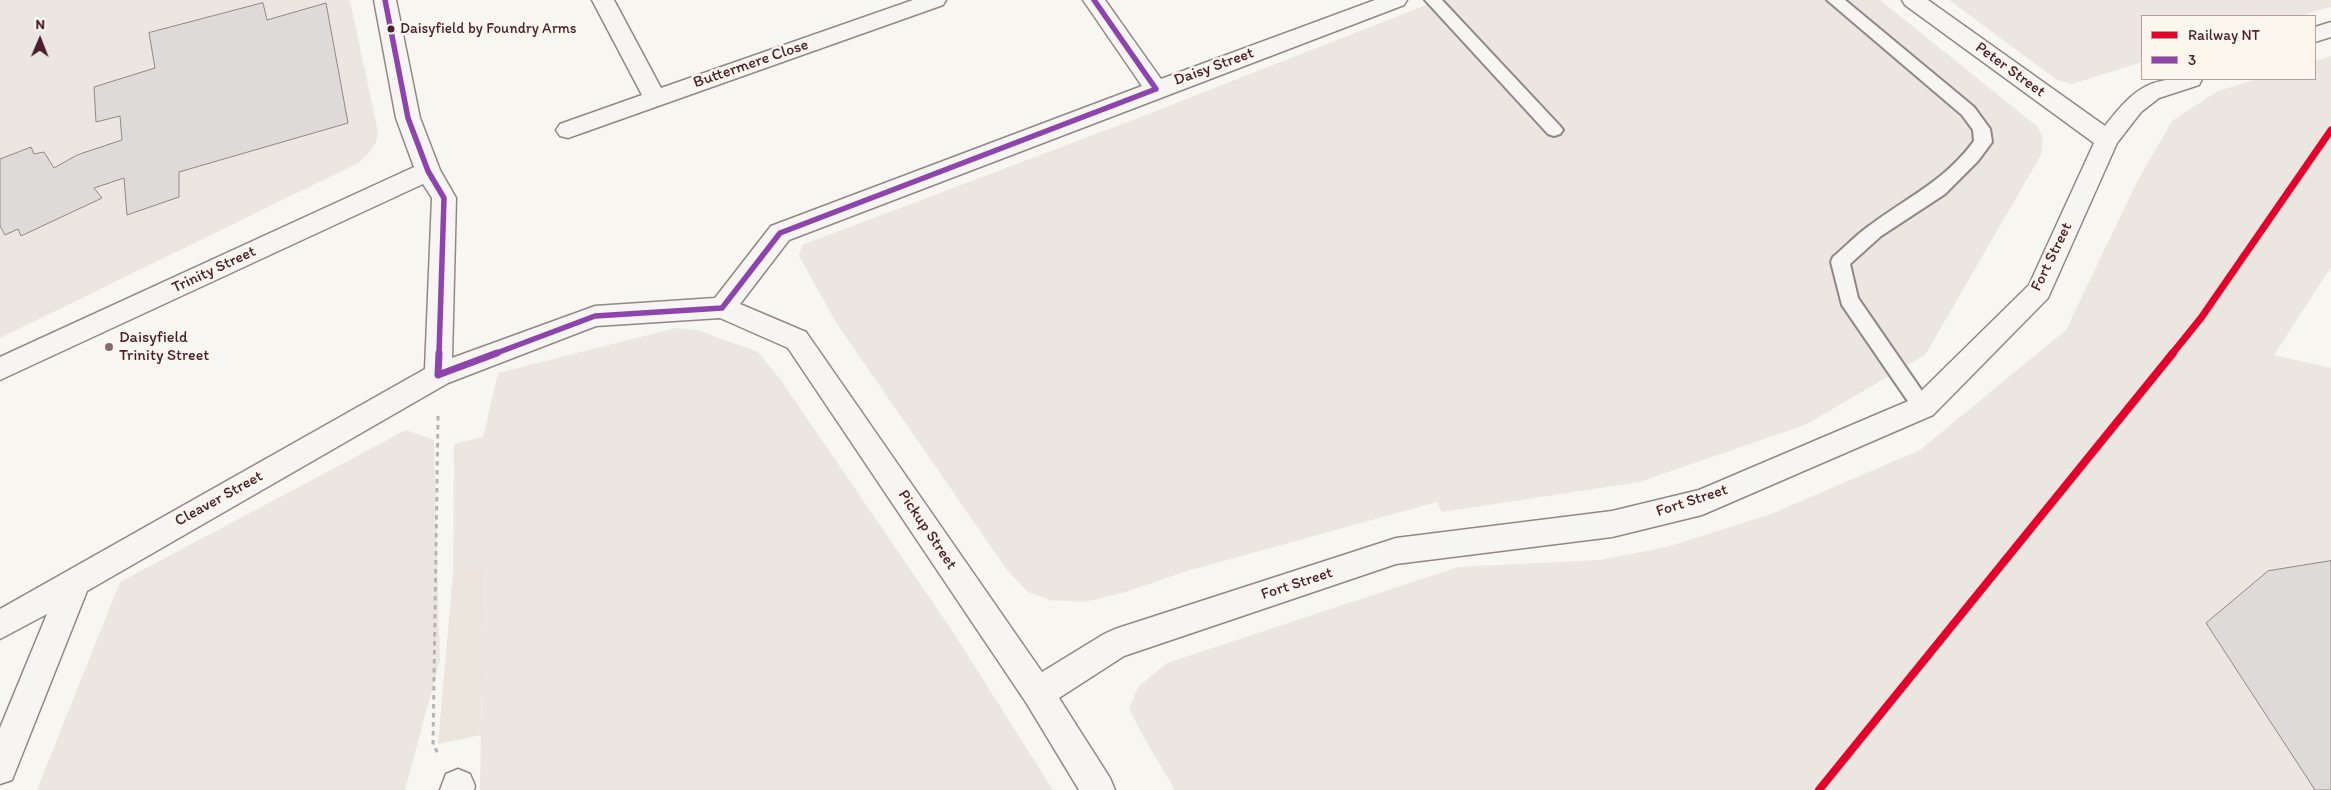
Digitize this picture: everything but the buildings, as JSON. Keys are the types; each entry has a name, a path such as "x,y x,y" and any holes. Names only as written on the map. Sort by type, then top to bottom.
{"street":[{"path":"386,0 408,118 428,171 444,198 438,375 595,316 722,308"},
{"path":"603,0 655,98"},
{"name":"Buttermere Close","path":"568,130 935,0"},
{"path":"1094,0 1156,89"},
{"name":"Daisy Street","path":"722,308 780,233 1156,89 1396,0"},
{"name":"Peter Street","path":"1913,0 2107,140"},
{"path":"2316,35 2331,29"},
{"name":"Fort Street","path":"1038,693 1115,644 1396,551 1612,524 1702,502 1923,407 2039,291 2107,140 2132,106 2150,92 2188,80"},
{"name":"Trinity Street","path":"0,369 428,171"},
{"name":"Pickup Street","path":"722,308 797,340 1038,693 1098,790"},
{"name":"Cleaver Street","path":"0,625 438,375"},
{"path":"0,768 76,580"}],"lane":[{"path":"1433,0 1554,130"},
{"path":"1835,0 1968,111 1981,129 1984,142 1972,157 1939,189 1875,231 1840,262 1849,300 1923,407"}],"path":[{"path":"438,375 433,745 457,788"}],"shaded area":[{"path":"0,0 350,0 378,132 376,142 368,154 358,163 0,338"},
{"path":"1439,0 1880,0 2038,127 2043,140 2041,155 1925,355 1805,425 1639,482 1442,512 1437,502 1187,571 1122,593 1084,602 1050,600 1028,592 1007,570 837,324 799,256 802,245 1125,123"},
{"path":"1949,0 2331,0 2331,7 2303,15 2141,15 2141,62 2072,84 2057,80"},
{"path":"2331,56 2331,267 2274,355 2331,368 2331,790 1175,790 1129,709 1138,687 1167,663 1458,567 1600,560 1667,547 1771,514 1920,450 2066,330 2137,182 2172,121 2218,91 2254,80 2316,80 2316,61"},
{"path":"676,328 697,330 758,352 780,379 951,629 1053,790 480,790 484,564 453,574 454,444 483,437 498,373"},
{"path":"406,430 434,440 440,660 405,790 37,790 120,582"},
{"path":"484,563 481,735 438,744 453,574"}],"rail line":[{"name":"NT","path":"1819,790 2201,318 2331,130"}],"transit line":[{"name":"3","path":"385,0 408,118 428,171 444,198 438,375"},
{"name":"3","path":"1094,0 1156,89"},
{"name":"3","path":"438,375 595,316 722,308 780,233 1156,89"}],"place":[{"name":"Daisyfield by Foundry Arms","path":"391,29"},
{"name":"Daisyfield Trinity Street","path":"109,347"}]}
